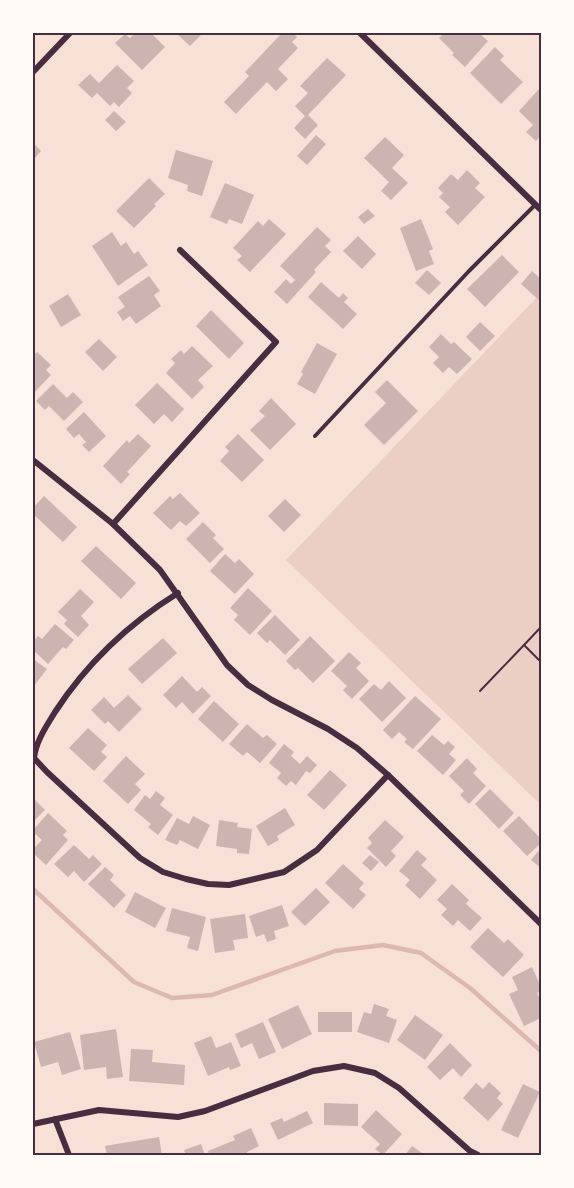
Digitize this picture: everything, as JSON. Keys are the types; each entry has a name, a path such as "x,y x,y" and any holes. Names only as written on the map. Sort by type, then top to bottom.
{"street":[{"path":"33,72 70,33"},
{"path":"360,33 541,210"},
{"path":"113,525 276,342 180,250"},
{"path":"34,463 113,525 160,570 178,593 214,649 248,685 328,729 357,748 388,775 541,924"},
{"path":"178,593 153,609 98,657 72,687 36,745 34,758 140,858 163,872 208,884 229,885 284,872 317,850 388,775"},
{"path":"33,1124 99,1110 178,1117 205,1111 313,1071 344,1066 375,1073 399,1088 468,1153 478,1155"},
{"path":"55,1119 69,1155"}],"lane":[{"path":"315,436 468,271 535,205"}],"path":[{"path":"480,691 541,627"},
{"path":"524,645 541,662"}],"shaded area":[{"path":"541,293 541,805 286,560"}],"building":[{"path":"135,33 151,33 165,47 142,70 115,43 125,34 130,38"},
{"path":"176,33 203,33 190,46"},
{"path":"282,33 293,33 297,37 292,42 298,48 278,69 288,79 276,91 267,82 236,114 224,102 249,76 245,72"},
{"path":"444,33 479,33 488,41 465,67 439,38"},
{"path":"495,47 504,56 500,60 523,82 501,104 470,73"},
{"path":"327,58 346,75 308,115 318,125 305,139 294,128 305,116 295,106 308,93 300,86"},
{"path":"117,65 134,81 127,88 132,93 119,107 114,102 110,106 97,93 92,98 78,85 90,74 99,83"},
{"path":"539,89 541,91 541,135 536,141 526,132 533,125 519,111"},
{"path":"114,111 126,122 116,131 105,120"},
{"path":"316,135 326,144 307,165 297,156"},
{"path":"385,137 404,155 392,168 408,183 391,200 381,191 389,182 364,158"},
{"path":"33,143 41,151 33,160"},
{"path":"176,150 213,161 202,196 187,191 188,185 168,178"},
{"path":"467,170 480,183 475,188 485,197 458,225 445,212 450,207 439,197 443,193 438,188 451,174 458,180"},
{"path":"149,178 165,194 134,228 116,211"},
{"path":"225,183 254,195 242,224 229,219 227,224 210,217"},
{"path":"368,209 375,216 364,224 358,217"},
{"path":"269,219 286,234 250,272 237,260 242,256 233,248 258,221 263,226"},
{"path":"421,219 433,249 429,251 434,264 416,271 400,228"},
{"path":"317,227 331,240 325,246 331,252 287,304 274,292 286,279 291,284 295,280 280,266"},
{"path":"112,232 121,246 126,242 134,254 138,251 148,265 118,286 92,246"},
{"path":"358,236 376,254 362,269 343,251"},
{"path":"502,255 519,272 485,307 467,289"},
{"path":"427,270 441,283 429,295 415,283"},
{"path":"532,271 541,279 541,302 521,284"},
{"path":"149,276 160,291 154,295 161,306 136,324 130,316 123,321 117,312 125,307 118,297"},
{"path":"321,282 339,298 343,293 348,298 344,302 357,314 343,329 308,297"},
{"path":"68,294 81,315 61,327 49,306"},
{"path":"211,310 244,343 229,359 196,326"},
{"path":"480,322 495,336 480,351 466,337"},
{"path":"441,334 451,344 454,342 472,359 457,374 449,367 443,373 433,363 439,357 429,347"},
{"path":"99,339 117,357 103,371 85,352"},
{"path":"317,343 337,354 315,394 297,384"},
{"path":"192,346 213,366 198,380 204,387 192,399 166,373 175,363 171,359 181,350 184,354"},
{"path":"37,352 51,365 46,370 51,375 33,394 33,356"},
{"path":"387,380 418,411 384,445 364,425 386,403 375,392"},
{"path":"157,383 184,409 172,422 164,414 154,424 135,405"},
{"path":"53,384 67,398 73,392 83,402 64,421 49,406 45,410 36,401"},
{"path":"271,398 296,424 270,450 250,430 265,416 259,411"},
{"path":"84,412 106,436 89,452 82,445 86,442 79,434 74,438 66,429"},
{"path":"138,434 151,446 127,472 130,474 121,484 103,466 127,440 129,443"},
{"path":"238,434 264,460 242,482 220,461 229,451 225,447"},
{"path":"180,493 200,513 186,526 180,521 171,530 153,513 170,496 173,499"},
{"path":"44,496 77,527 63,542 33,514 33,508"},
{"path":"285,499 301,515 284,532 268,516"},
{"path":"203,522 216,535 213,538 224,549 210,563 186,539"},
{"path":"96,546 136,583 121,599 81,561"},
{"path":"225,554 235,563 239,559 254,574 235,594 210,571"},
{"path":"248,588 272,611 250,635 234,620 238,615 230,608"},
{"path":"80,589 94,602 81,616 89,625 78,637 64,624 67,620 58,612"},
{"path":"275,615 300,640 285,655 270,640 267,643 257,633"},
{"path":"55,624 74,640 66,649 63,647 48,664 33,650 33,642 38,636 42,639"},
{"path":"310,636 335,661 313,683 298,668 295,670 286,661"},
{"path":"163,638 177,653 142,684 128,669"},
{"path":"349,652 361,663 356,668 369,681 352,699 343,690 347,686 331,671"},
{"path":"33,659 47,669 33,687"},
{"path":"182,676 197,692 202,687 211,696 193,714 182,702 176,708 163,695"},
{"path":"389,681 406,698 382,722 359,699 374,684 381,690"},
{"path":"128,695 142,709 119,732 108,721 105,724 91,710 104,697 114,708"},
{"path":"415,696 441,719 413,749 404,742 407,739 399,732 392,739 383,730"},
{"path":"214,701 239,724 223,742 198,719"},
{"path":"247,724 263,738 267,735 277,744 260,763 247,752 243,756 229,744"},
{"path":"88,728 107,745 101,752 107,757 94,771 69,748"},
{"path":"432,735 444,745 448,741 455,747 449,754 456,760 443,775 417,751"},
{"path":"284,744 294,752 291,756 300,764 307,756 317,765 310,773 306,771 296,785 291,781 286,786 277,778 281,773 269,763"},
{"path":"126,756 145,774 135,784 141,790 128,804 103,781"},
{"path":"467,758 477,769 473,773 486,786 469,804 460,795 464,791 449,776"},
{"path":"330,770 347,785 324,810 307,795"},
{"path":"490,789 514,813 499,829 475,804"},
{"path":"156,791 165,798 160,805 173,815 158,835 148,827 151,824 134,810 145,795 150,799"},
{"path":"33,798 45,810 33,822"},
{"path":"285,808 295,825 277,836 279,840 268,846 256,826"},
{"path":"48,813 67,831 63,835 68,840 46,865 33,853 33,849 42,840 33,830"},
{"path":"193,816 210,825 198,849 180,840 177,845 165,840 177,818 189,824"},
{"path":"519,816 541,839 541,843 527,856 503,831"},
{"path":"219,820 238,823 237,827 252,829 249,854 237,853 237,849 216,846"},
{"path":"385,820 404,837 391,851 396,856 386,867 367,848 372,843 368,838"},
{"path":"74,845 89,859 93,855 102,864 84,882 74,871 68,877 54,864"},
{"path":"541,848 541,868 531,860"},
{"path":"417,850 427,859 421,865 437,880 420,899 405,885 410,880 399,871"},
{"path":"370,855 379,862 371,871 362,863"},
{"path":"343,864 364,883 359,889 366,895 353,909 325,883"},
{"path":"105,867 114,875 110,880 126,895 114,908 88,884"},
{"path":"452,884 469,900 466,904 482,918 470,931 458,920 453,926 441,915 447,909 437,900"},
{"path":"316,888 330,902 305,926 291,912"},
{"path":"135,892 166,908 155,928 125,912"},
{"path":"282,905 289,926 274,931 276,939 267,942 264,934 256,937 249,916"},
{"path":"172,908 206,917 198,951 187,948 190,937 166,931"},
{"path":"245,914 248,938 233,940 235,950 215,953 210,919"},
{"path":"488,928 504,943 508,939 524,955 503,977 470,947"},
{"path":"532,967 541,987 537,993 541,1002 541,1018 524,1026 509,994 518,990 512,977"},
{"path":"374,1004 389,1009 386,1016 397,1020 389,1043 357,1032 364,1012 371,1014"},
{"path":"298,1005 312,1034 282,1049 268,1019"},
{"path":"318,1012 352,1012 352,1032 318,1032"},
{"path":"415,1015 443,1035 425,1060 397,1040"},
{"path":"263,1022 276,1052 259,1059 252,1043 241,1048 235,1034"},
{"path":"116,1029 123,1077 107,1079 106,1067 84,1070 80,1035"},
{"path":"70,1032 81,1069 62,1075 58,1062 41,1067 34,1042"},
{"path":"211,1036 216,1048 231,1042 241,1066 230,1070 229,1067 208,1076 194,1043"},
{"path":"450,1043 472,1065 461,1077 453,1068 440,1080 427,1067"},
{"path":"131,1049 153,1050 152,1062 185,1065 184,1085 129,1081"},
{"path":"489,1082 501,1093 497,1098 503,1104 488,1121 463,1098 476,1083 483,1089"},
{"path":"523,1084 540,1092 518,1138 501,1130"},
{"path":"324,1103 358,1104 358,1126 324,1125"},
{"path":"376,1110 402,1134 383,1155 375,1149 380,1144 361,1127"},
{"path":"307,1111 313,1123 278,1140 270,1123 282,1118 284,1122"},
{"path":"251,1128 259,1146 247,1152 248,1155 209,1155 208,1151 235,1140 233,1136"},
{"path":"159,1137 162,1155 107,1155 105,1146"},
{"path":"201,1144 205,1155 186,1155 184,1150"},
{"path":"412,1146 425,1155 405,1155"}],"waterway":[{"path":"33,889 134,982 172,998 212,995 335,951 383,945 421,953 470,988 541,1051"}]}
